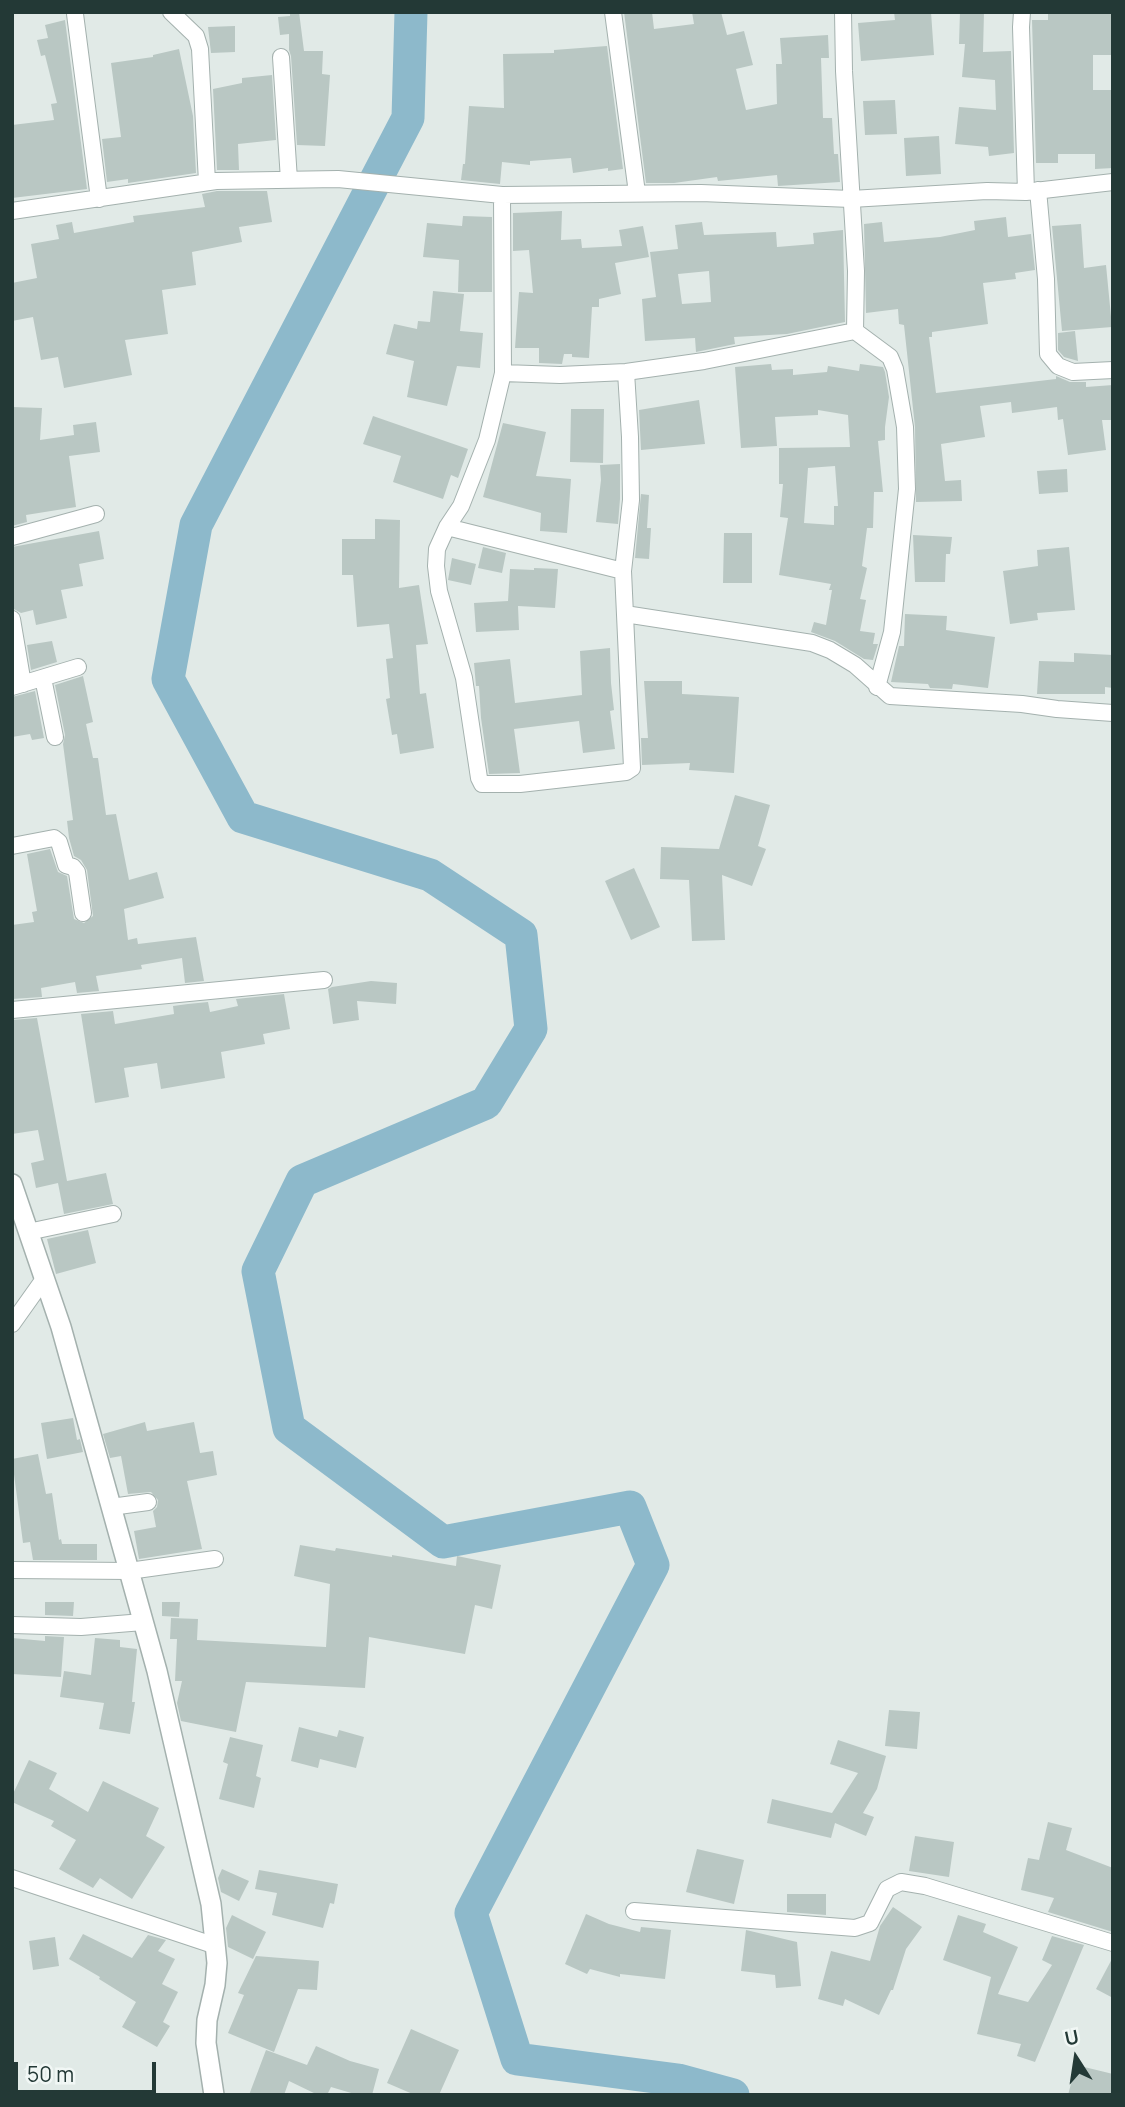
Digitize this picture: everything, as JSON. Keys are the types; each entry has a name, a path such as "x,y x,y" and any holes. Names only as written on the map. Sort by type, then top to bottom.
{"street":[{"path":"171,12 196,36 200,49 207,182"},
{"path":"613,12 637,193"},
{"path":"843,12 856,271 856,331"},
{"path":"1023,12 1021,27 1032,191 1046,279 1048,354 1058,366 1073,372 1113,370"},
{"path":"75,13 99,199"},
{"path":"281,57 289,180"},
{"path":"12,211 207,182 338,179 502,194 701,193 851,199 1032,191 1113,182"},
{"path":"502,194 503,373 487,440 461,506 437,549 436,566 439,591 464,678 482,784 520,784 626,772 632,768 623,571 631,500 626,372"},
{"path":"503,373 560,375 626,372 704,361 856,331 890,357 895,369 905,427 907,489 892,632 877,687"},
{"path":"12,537 96,514"},
{"path":"447,527 623,571"},
{"path":"625,614 812,643 855,665 890,696 1113,713"},
{"path":"12,619 18,686 78,667"},
{"path":"43,678 55,737"},
{"path":"12,846 54,838 59,842 66,865 73,867 76,872 83,913"},
{"path":"12,1010 324,980"},
{"path":"12,1184 61,1327 157,1671 200,1854 211,1904 216,1946 215,1985 207,2020 206,2043 214,2095"},
{"path":"28,1232 113,1214"},
{"path":"12,1324 44,1279"},
{"path":"111,1507 148,1502"},
{"path":"12,1570 129,1571 215,1559"},
{"path":"12,1625 81,1626 143,1622"},
{"path":"12,1878 216,1946"},
{"path":"634,1911 855,1928 870,1923 887,1889 901,1882 937,1889 1113,1943"}],"building":[{"path":"290,12 299,12 304,51 323,51 322,74 330,75 325,146 297,145 289,34 280,35 278,17 290,16"},
{"path":"624,12 652,12 654,29 694,24 692,12 721,12 727,35 744,31 753,65 736,69 746,110 777,104 776,64 782,64 780,38 828,35 829,58 821,58 823,118 832,118 834,154 838,154 840,182 778,186 777,175 718,181 717,177 674,183 646,183"},
{"path":"894,12 931,12 934,55 861,61 858,23 895,20"},
{"path":"960,12 984,12 983,52 1011,51 1014,153 989,156 988,147 955,144 959,107 996,110 995,80 962,77 965,44 959,44"},
{"path":"1048,13 1113,14 1113,55 1093,55 1093,90 1113,90 1113,168 1095,169 1095,154 1058,154 1058,163 1036,163 1032,20 1048,20"},
{"path":"65,20 87,189 12,198 12,125 54,120 51,104 57,103 45,55 41,56 37,40 48,38 45,25"},
{"path":"235,26 235,52 211,53 208,27"},
{"path":"607,46 623,169 608,171 608,168 573,173 571,158 530,161 530,165 502,162 500,184 461,180 465,164 469,106 504,108 503,54 554,53 554,50"},
{"path":"179,49 193,116 196,173 128,183 128,179 107,182 102,139 121,137 111,63 153,57"},
{"path":"272,75 276,140 238,144 239,170 217,170 213,89 242,83 242,78"},
{"path":"895,100 897,134 865,135 863,101"},
{"path":"939,136 941,174 906,176 904,138"},
{"path":"217,191 267,191 272,222 239,227 242,242 192,252 196,285 162,290 168,334 125,340 132,375 64,388 58,357 41,360 33,317 12,321 12,283 37,278 31,244 59,239 56,225 72,222 74,233 134,222 133,216 205,207 202,194"},
{"path":"562,211 561,240 581,239 582,248 622,246 619,230 643,226 649,257 615,263 621,294 599,299 599,307 592,307 589,358 564,354 562,364 539,363 539,348 515,348 519,292 533,293 529,250 513,251 513,213"},
{"path":"463,216 492,217 492,292 458,292 459,260 423,257 427,223 462,226"},
{"path":"1006,217 1008,237 1031,234 1035,270 1015,273 1016,279 983,283 988,324 932,332 932,337 929,337 936,393 1056,379 1056,376 1070,382 1086,382 1086,387 1113,385 1113,420 1102,420 1106,450 1068,455 1063,419 1058,420 1057,407 1012,413 1011,402 980,406 985,437 941,444 945,481 961,480 962,501 916,502 915,427 904,325 899,324 898,309 866,313 864,224 882,222 884,242 940,237 975,230 974,221"},
{"path":"702,222 704,235 776,232 777,247 814,244 813,233 843,230 845,322 787,334 734,337 735,344 696,352 695,338 645,341 642,299 656,297 650,252 678,249 675,225","holes":["709,271 711,302 682,304 678,274"]},
{"path":"1081,224 1084,268 1106,265 1112,327 1062,331 1052,226"},
{"path":"433,291 464,294 460,331 483,333 480,368 457,366 447,406 407,397 414,361 386,354 394,324 417,329 418,321 430,322"},
{"path":"1075,331 1078,361 1064,357 1058,350 1058,333"},
{"path":"771,364 772,370 793,369 793,375 827,372 828,366 859,371 860,364 883,367 889,397 885,440 878,441 883,492 874,492 873,528 867,528 862,566 867,568 860,599 866,600 860,631 875,633 873,644 878,644 873,660 864,659 835,641 811,632 814,622 826,625 831,584 779,575 788,518 780,517 783,484 779,484 779,448 850,447 848,415 818,410 818,415 775,417 777,446 741,448 735,367","holes":["835,466 838,506 834,506 834,525 804,523 808,468"]},
{"path":"699,400 705,444 641,450 639,410"},
{"path":"12,407 42,408 40,440 74,435 73,425 96,422 100,452 69,456 76,507 26,515 27,522 12,526"},
{"path":"571,409 604,409 603,463 570,462"},
{"path":"373,416 468,449 458,478 451,475 443,499 393,482 401,456 363,444"},
{"path":"503,423 546,432 536,476 571,479 567,533 540,531 541,513 483,497"},
{"path":"620,464 618,524 596,522 600,465"},
{"path":"1067,469 1068,492 1039,494 1037,471"},
{"path":"641,494 649,495 649,559 635,558"},
{"path":"375,519 400,520 399,588 419,585 428,644 416,645 420,694 426,693 434,748 400,754 397,734 392,735 386,699 390,698 386,659 393,658 389,624 357,627 353,575 342,575 342,539 375,539"},
{"path":"99,531 104,559 79,564 83,586 61,590 67,618 36,625 33,610 21,613 14,609 12,547"},
{"path":"724,533 752,533 752,583 723,583"},
{"path":"913,535 952,537 950,554 946,554 945,582 915,582"},
{"path":"483,547 506,553 502,573 478,568"},
{"path":"1069,547 1075,610 1037,613 1038,620 1010,624 1003,571 1038,566 1037,550"},
{"path":"452,558 476,564 471,585 448,580"},
{"path":"510,569 558,569 555,608 518,606 519,630 476,632 474,603 508,601"},
{"path":"905,614 947,616 946,630 995,637 988,688 953,684 952,689 930,688 928,684 891,682 899,646 904,646"},
{"path":"52,641 57,662 31,670 27,645"},
{"path":"610,648 614,710 610,711 615,749 583,753 579,721 514,729 520,773 489,774 474,663 510,659 515,703 582,695 580,651"},
{"path":"1074,653 1113,655 1113,688 1105,687 1105,694 1037,694 1039,661 1074,662"},
{"path":"83,676 93,722 86,724 93,758 98,758 106,815 116,814 129,880 157,872 164,898 124,909 128,940 137,938 138,944 196,937 204,981 185,983 182,958 141,965 142,969 96,976 99,991 77,993 75,982 41,988 42,997 12,999 12,925 34,922 32,912 37,911 27,854 50,849 58,872 67,876 74,919 84,923 93,916 87,870 81,860 74,856 69,838 67,821 73,820 63,744 65,735 55,685"},
{"path":"644,681 682,681 682,694 739,697 734,773 689,770 690,763 642,765 641,738 648,738"},
{"path":"35,691 44,738 32,740 30,734 12,737 12,697"},
{"path":"735,795 770,805 758,846 766,849 752,886 722,875 725,940 692,941 689,880 660,879 661,847 719,849"},
{"path":"634,868 660,927 631,940 605,881"},
{"path":"371,981 397,983 396,1004 357,1001 359,1020 333,1024 328,989"},
{"path":"284,994 290,1029 263,1034 265,1044 221,1052 225,1078 161,1089 157,1063 124,1068 129,1097 95,1103 81,1014 113,1011 115,1024 174,1014 173,1006 208,1002 210,1012 238,1006 236,999"},
{"path":"37,1018 67,1181 106,1173 113,1204 64,1214 58,1183 36,1188 31,1163 44,1160 38,1130 12,1134 12,1020"},
{"path":"88,1230 96,1263 56,1274 47,1239"},
{"path":"73,1418 77,1440 80,1439 83,1452 47,1459 41,1423"},
{"path":"145,1422 147,1431 194,1422 200,1453 213,1451 217,1475 187,1481 202,1549 139,1559 134,1531 156,1527 153,1511 158,1500 151,1492 128,1494 121,1456 110,1458 103,1434"},
{"path":"38,1454 46,1494 52,1493 59,1540 61,1539 62,1544 97,1544 97,1560 33,1560 30,1542 23,1543 12,1459"},
{"path":"300,1545 335,1551 336,1548 392,1555 456,1566 457,1556 501,1565 492,1609 475,1605 465,1654 369,1637 365,1688 246,1682 236,1732 181,1721 177,1703 182,1681 175,1681 177,1639 170,1639 171,1618 198,1619 197,1640 326,1647 330,1584 294,1576"},
{"path":"45,1602 74,1602 73,1616 45,1615"},
{"path":"162,1602 180,1602 179,1617 162,1616"},
{"path":"45,1636 64,1637 61,1677 12,1674 12,1638 45,1641"},
{"path":"95,1638 120,1640 120,1647 137,1649 132,1702 135,1702 130,1734 99,1729 104,1703 60,1697 64,1671 91,1675"},
{"path":"889,1710 920,1712 917,1749 885,1746"},
{"path":"299,1727 337,1737 339,1730 364,1737 356,1768 320,1759 318,1768 291,1761"},
{"path":"230,1737 263,1745 256,1776 261,1778 254,1808 219,1799 228,1764 223,1762"},
{"path":"838,1740 886,1756 877,1789 863,1813 874,1817 866,1836 835,1823 831,1838 767,1823 772,1799 832,1813 858,1773 830,1764"},
{"path":"29,1760 57,1773 49,1789 88,1812 103,1781 159,1808 146,1836 165,1847 132,1899 100,1878 93,1888 59,1869 76,1840 51,1826 54,1821 12,1802 12,1796"},
{"path":"1048,1822 1072,1828 1066,1850 1113,1868 1113,1932 1048,1912 1054,1898 1021,1890 1028,1858 1039,1860"},
{"path":"915,1836 954,1842 949,1877 909,1871"},
{"path":"697,1849 744,1860 734,1904 686,1892"},
{"path":"222,1869 249,1881 239,1901 221,1892 218,1878"},
{"path":"259,1870 338,1884 334,1904 330,1903 323,1928 272,1915 277,1893 255,1889"},
{"path":"787,1894 826,1894 826,1915 787,1912"},
{"path":"893,1907 922,1927 906,1949 893,1990 879,2015 845,1999 843,2006 818,1999 831,1951 870,1961 880,1926"},
{"path":"586,1914 609,1924 640,1932 641,1927 671,1930 665,1979 620,1974 620,1977 590,1969 587,1974 565,1964"},
{"path":"232,1915 266,1932 253,1959 228,1947 226,1928"},
{"path":"958,1915 986,1924 983,1932 1018,1947 998,1994 1028,2002 1052,1965 1042,1960 1052,1936 1084,1945 1035,2062 1017,2056 1021,2044 977,2034 991,1977 943,1960"},
{"path":"746,1930 797,1942 801,1986 776,1988 775,1975 741,1971"},
{"path":"83,1934 132,1958 148,1935 166,1940 158,1951 175,1959 162,1984 178,1992 163,2022 170,2026 157,2047 122,2027 136,2002 69,1959"},
{"path":"55,1937 59,1966 33,1970 29,1941"},
{"path":"256,1956 319,1961 317,1990 298,1989 274,2052 228,2033 244,1995 238,1993"},
{"path":"1113,1957 1113,1998 1096,1989"},
{"path":"411,2029 459,2050 439,2095 415,2095 387,2083"},
{"path":"316,2046 350,2061 379,2069 372,2095 358,2095 331,2087 327,2095 318,2095 289,2081 284,2095 249,2095 266,2050 307,2065"},
{"path":"1076,2065 1113,2074 1113,2095 1068,2095"}],"waterway":[{"path":"411,12 408,118 196,525 168,679 243,817 430,875 521,935 531,1029 486,1103 302,1181 258,1271 289,1428 443,1542 630,1507 653,1565 471,1913 517,2059 678,2080 733,2095"}]}
